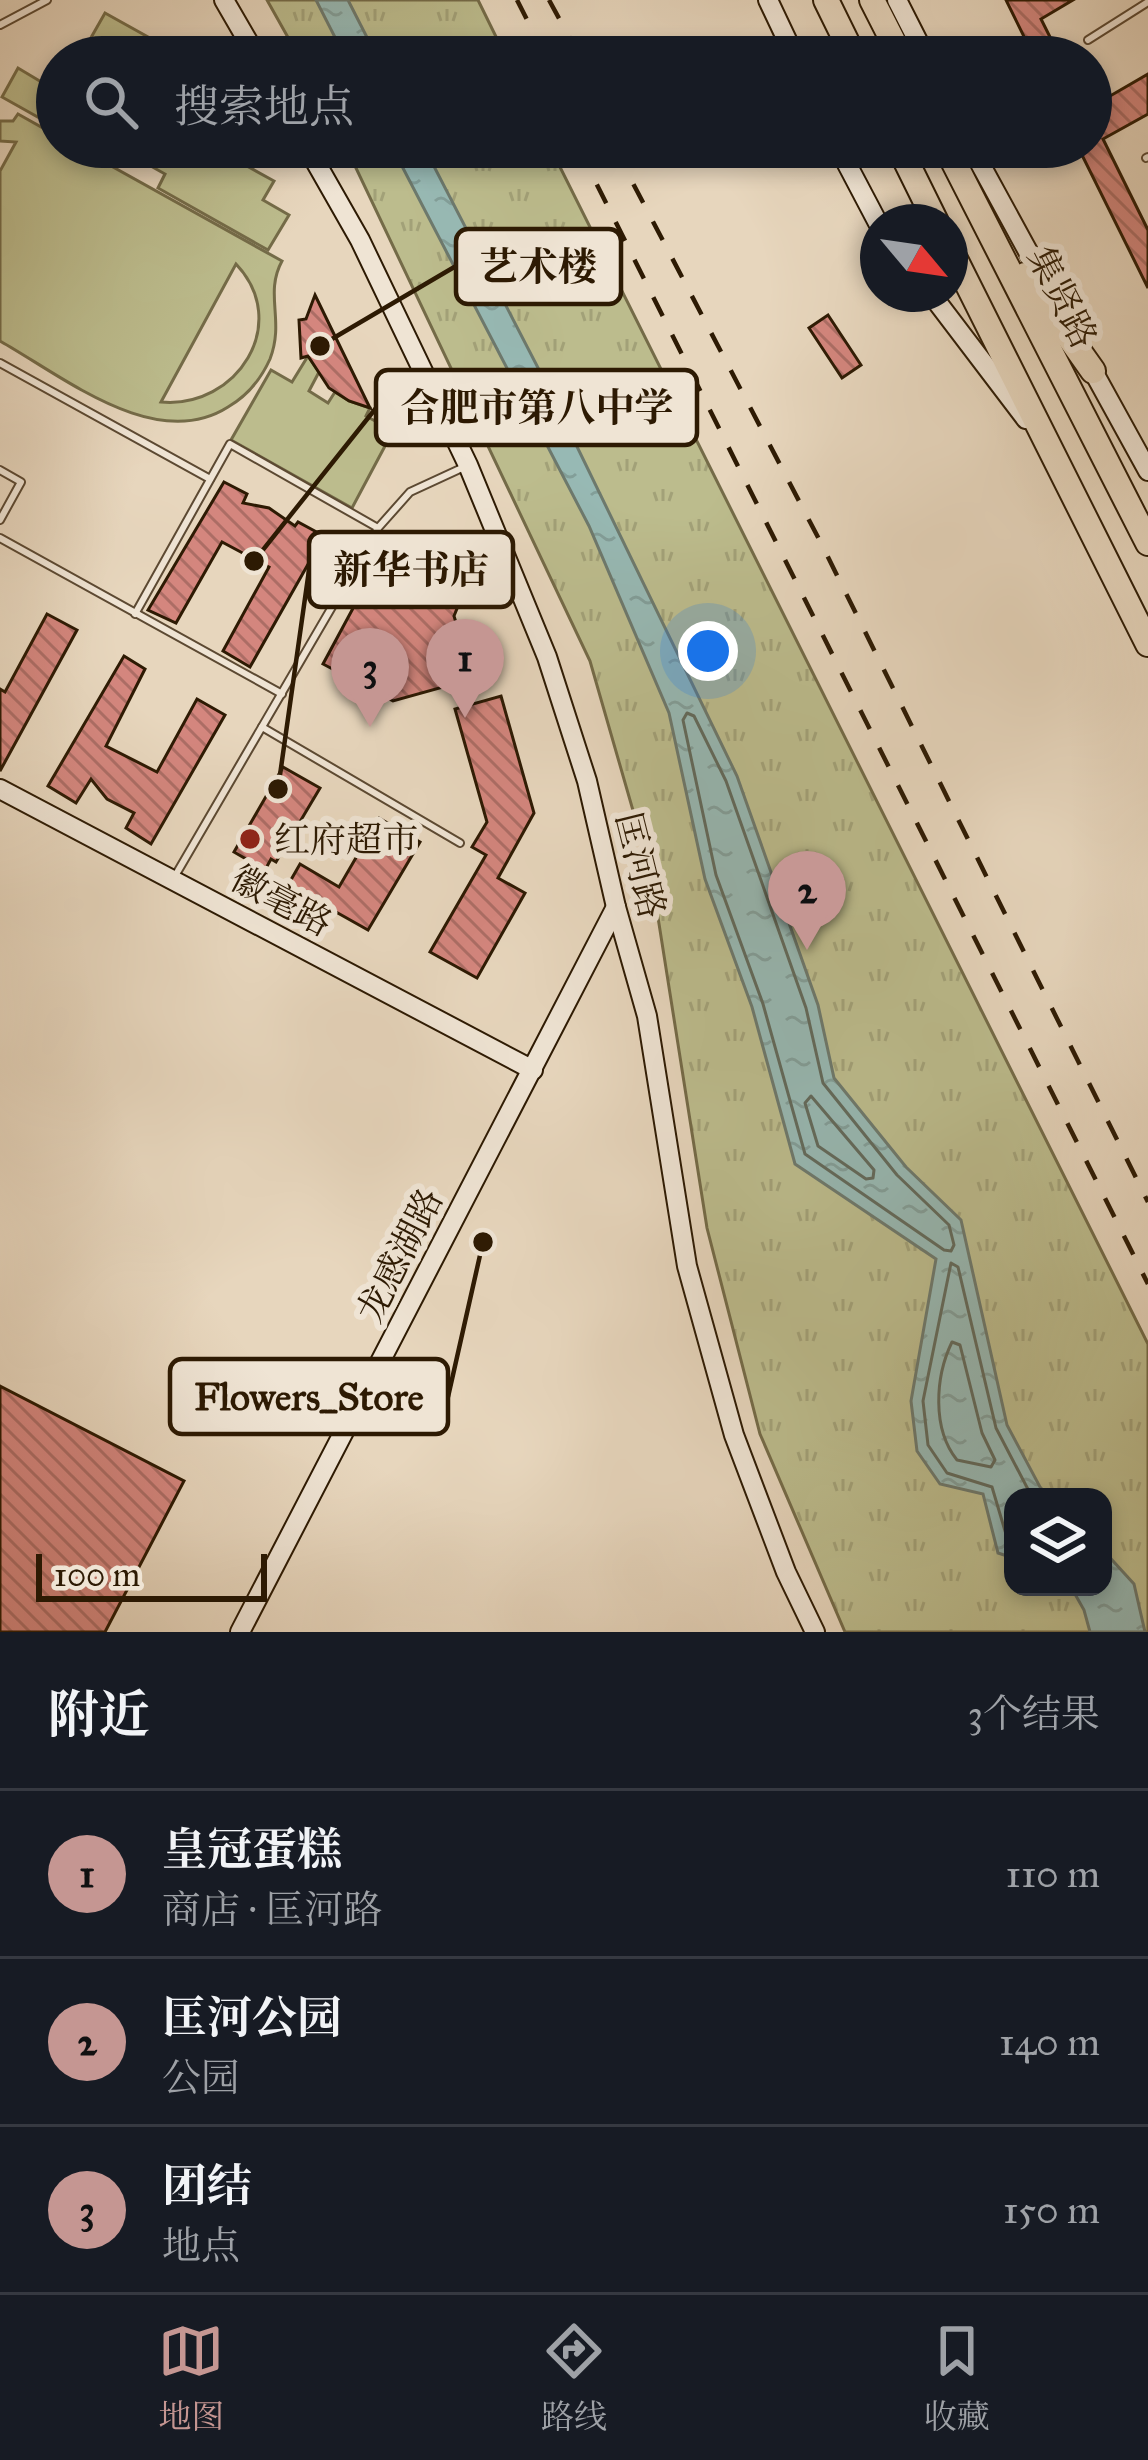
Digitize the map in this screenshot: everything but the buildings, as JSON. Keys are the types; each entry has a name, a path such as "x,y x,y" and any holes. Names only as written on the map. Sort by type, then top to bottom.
{"highway":[{"path":"826,0 844,36"},
{"path":"872,0 890,36"},
{"path":"910,168 928,204"},
{"name":"集贤路","path":"957,168 1148,543"},
{"path":"976,206 1093,371"},
{"path":"968,285 1148,644"}],"street":[{"path":"224,0 244,36"},
{"path":"768,0 785,36"},
{"path":"897,0 915,36"},
{"name":"匡河路","path":"319,168 360,240 468,465 548,657 587,781 646,1016 692,1287 734,1435 786,1573 814,1632"},
{"path":"849,168 868,204"},
{"path":"982,168 1148,471"},
{"path":"945,312 1053,456"},
{"name":"徽毫路","path":"0,789 532,1070"},
{"name":"龙感湖路","path":"240,1632 616,907"}],"lane":[{"path":"0,25 47,0"},
{"path":"1094,36 1148,2"},
{"path":"0,363 210,479"},
{"path":"135,614 230,444 378,528"},
{"path":"173,879 378,528 410,492 468,465"},
{"path":"0,470 21,482 0,520"},
{"path":"0,538 282,694"},
{"path":"262,727 460,843"}],"green space":[{"path":"267,0 478,0 496,36 287,36"},
{"path":"105,13 146,36 92,36"},
{"path":"18,68 36,79 36,116 2,97"},
{"path":"18,114 36,124 36,168 115,168 282,261 275,285 276,332 270,359 241,398 200,419 141,416 81,390 0,341 0,171 16,142 0,141 0,121 13,121","holes":["236,264 252,287 259,311 248,358 233,377 213,392 161,402"]},
{"path":"154,168 250,168 274,181 263,200 289,215 268,250 158,188 165,174"},
{"path":"356,168 560,168 1148,1344 1148,1632 845,1632 760,1434 707,1228 651,873 590,661"},
{"path":"308,356 319,372 309,391 328,403 335,392 370,408 366,416 393,431 352,508 231,440 271,370 292,382"}],"water":[{"path":"316,0 348,0 366,36 334,36"},
{"path":"403,168 435,168 550,391 737,776 818,1005 834,1078 906,1167 961,1220 1007,1425 1041,1488 1004,1488 1004,1555 998,1553 983,1494 940,1484 917,1451 911,1401 936,1259 795,1164 752,1007 705,879 669,713 589,526"},
{"path":"1112,1560 1134,1584 1145,1632 1090,1632 1076,1596 1112,1596"}],"railway":[{"path":"517,0 535,36"},
{"path":"549,0 569,36"},
{"path":"589,168 1148,1284"},
{"path":"625,168 821,543 1148,1202"}],"place":[{"name":"艺术楼","path":"320,346"},
{"name":"合肥市第八中学","path":"254,561"},
{"name":"皇冠蛋糕","path":"465,718"},
{"name":"团结","path":"370,727"},
{"name":"新华书店","path":"278,789"},
{"name":"红府超市","path":"250,839"},
{"name":"匡河公园","path":"807,950"},
{"name":"Flowers_Store","path":"483,1242"}]}
